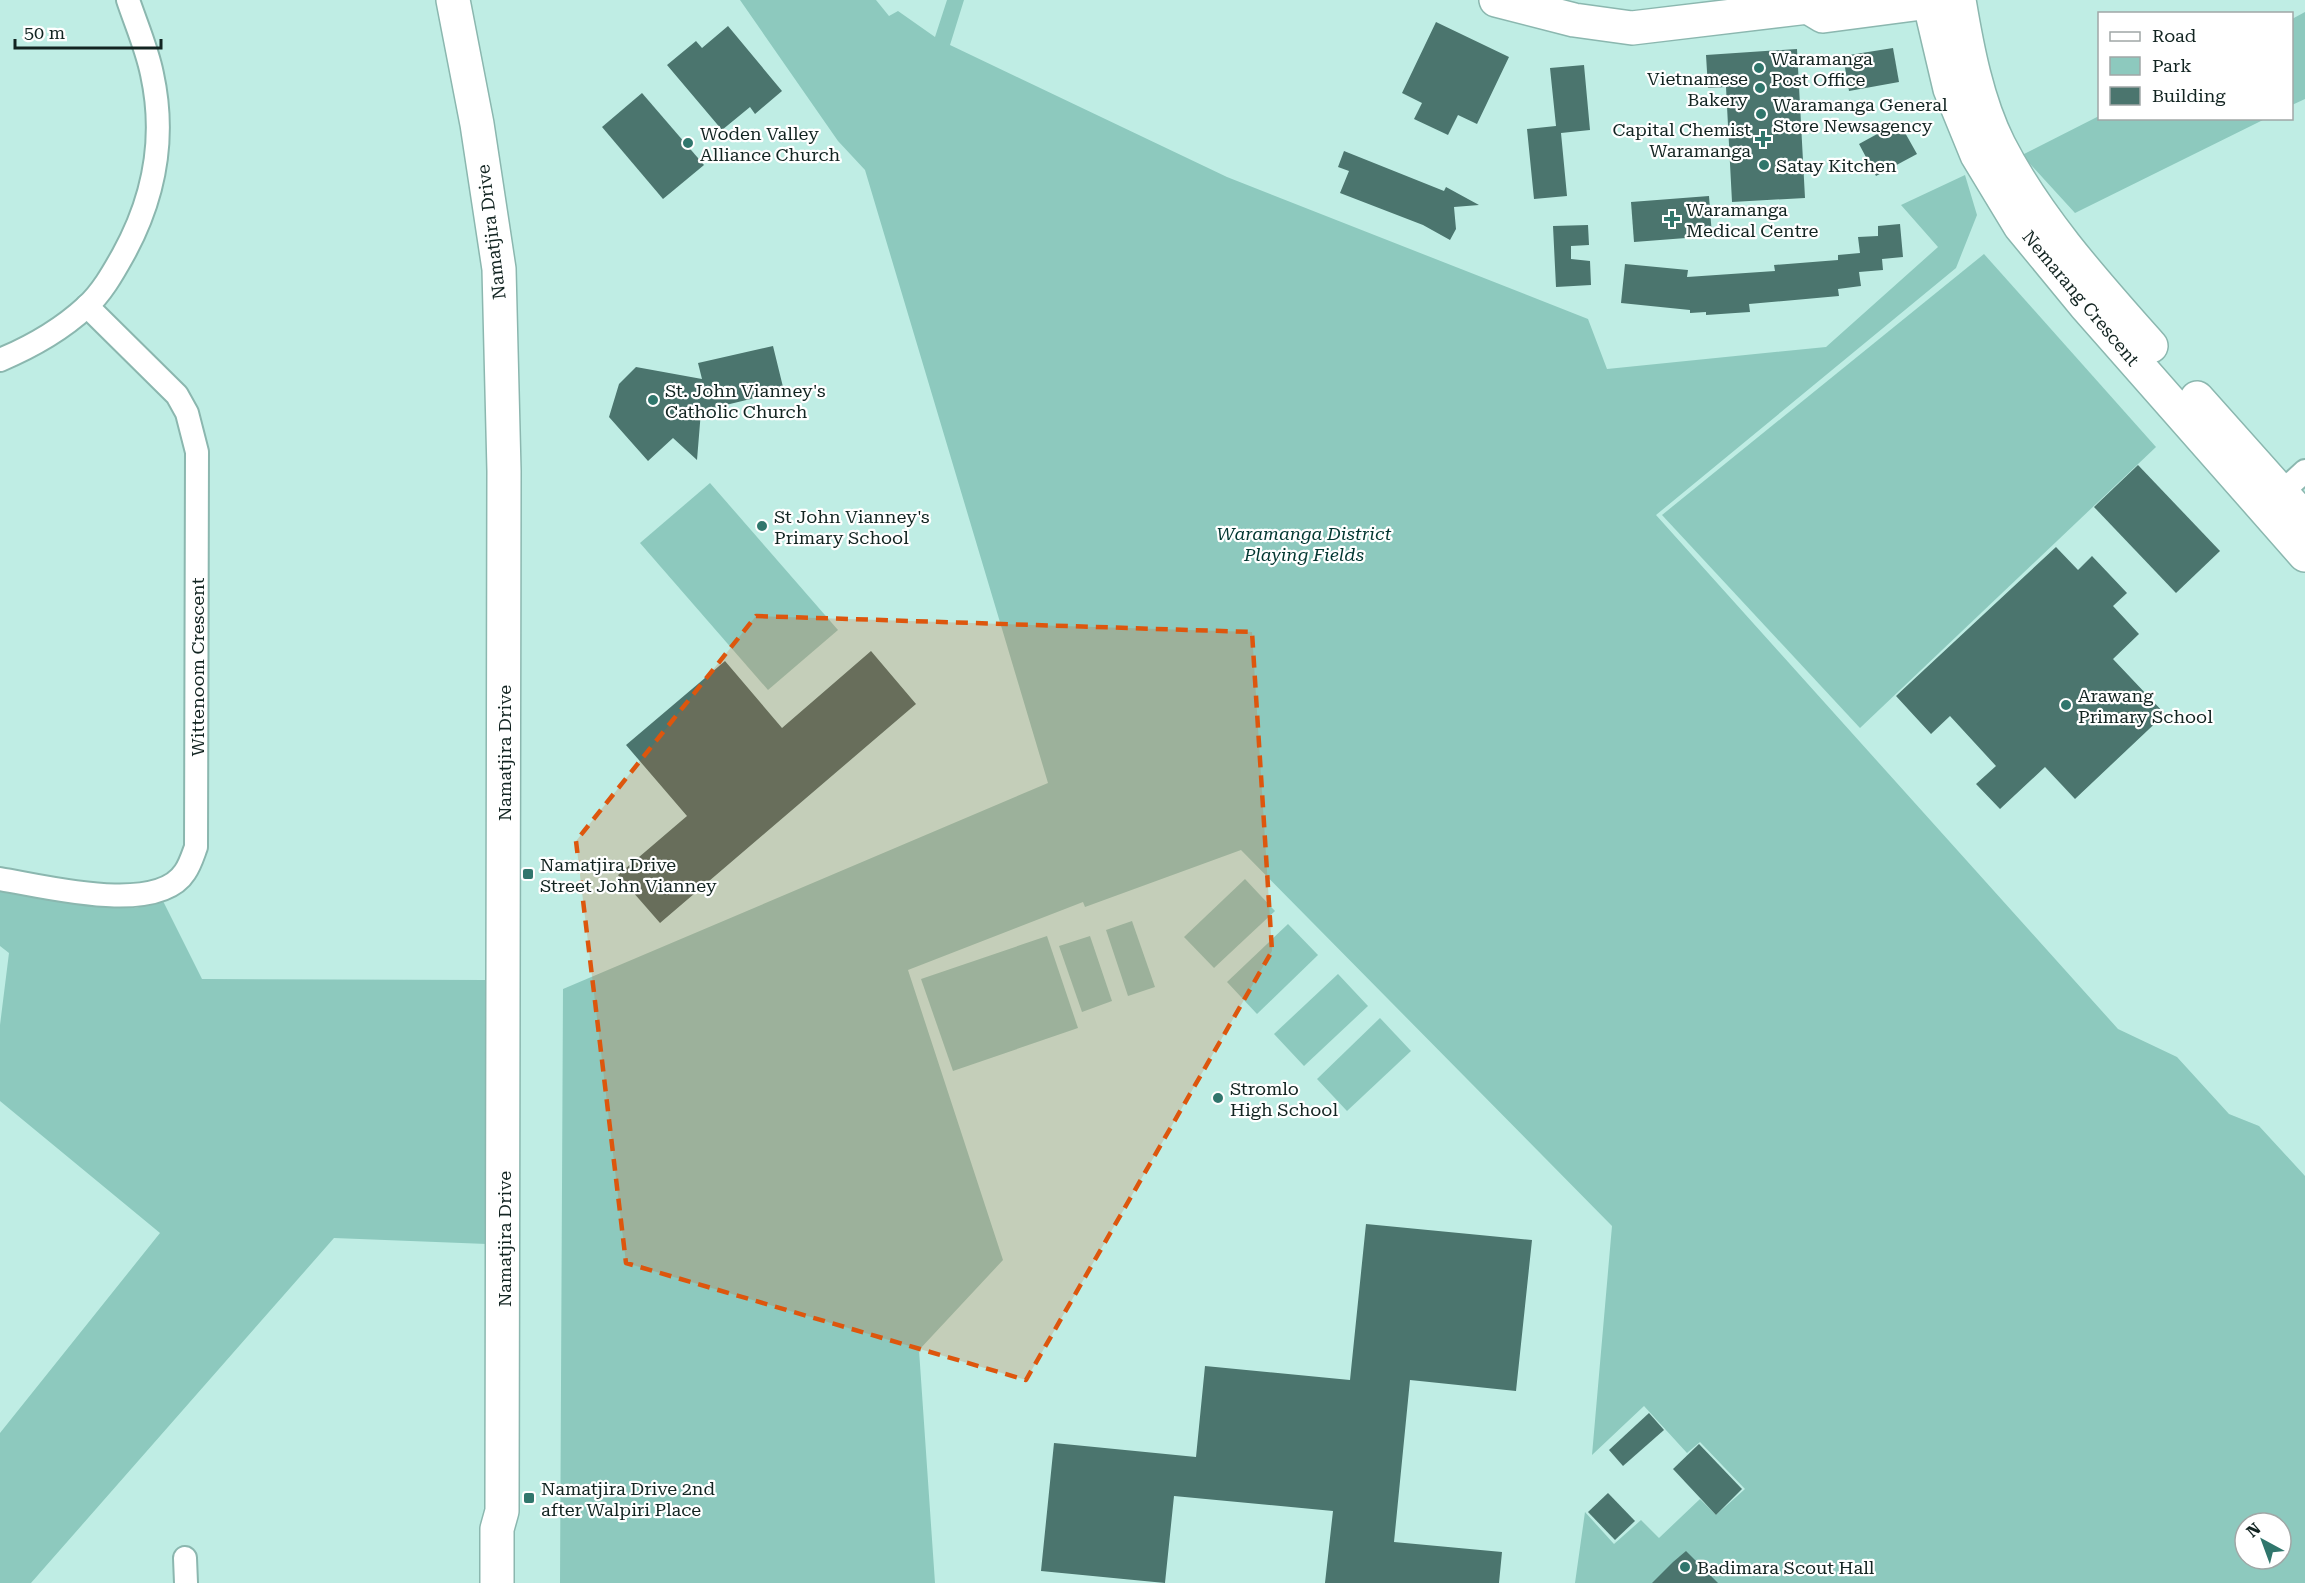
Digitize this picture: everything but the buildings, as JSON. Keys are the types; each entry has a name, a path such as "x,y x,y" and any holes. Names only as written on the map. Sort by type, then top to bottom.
{"main road":[{"name":"Namatjira Drive","path":"453,0 477,124 499,269 504,471 505,1086 502,1511 497,1529 497,1583"},
{"path":"1496,0 1576,10 1632,28 1811,4 1823,16 1940,1"},
{"name":"Nemarang Crescent","path":"1940,1 1950,89 1977,155 2016,198 2045,239 2272,501 2305,555"},
{"name":"Nemarang Crescent","path":"2272,501 2305,519"},
{"name":"Namatjira Drive","path":"502,1511 512,1529 513,1583"}],"street":[{"path":"0,360 46,336 87,306 117,267 139,225 157,161 158,138 152,74 128,0"},
{"name":"Wittenoom Crescent","path":"0,879 122,898 160,891 185,874 196,847 197,452 194,431 177,395 87,306"},
{"path":"2272,501 2305,471"},
{"path":"184,1557 186,1583"}],"highlighted area":[{"path":"756,616 1252,632 1272,951 1026,1380 626,1263 576,841"}],"green space":[{"name":"Waramanga District Playing Fields","path":"740,0 876,0 889,16 898,11 935,37 947,0 964,0 950,45 1227,177 1588,319 1607,369 1826,347 1938,247 1901,205 1965,175 1977,215 1956,268 1656,515 2118,1029 2177,1057 2229,1114 2259,1126 2305,1176 2305,1583 1575,1583 1585,1512 1614,1544 1641,1520 1659,1538 1700,1499 1716,1515 1745,1489 1700,1442 1687,1453 1644,1406 1592,1455 1612,1226 1241,850 1085,907 1083,902 908,970 1003,1260 919,1350 935,1583 560,1583 563,989 1048,783 865,170 838,141"},
{"path":"2305,12 2305,99 2293,105 2293,18"},
{"path":"2098,117 2098,120 2263,120 2075,213 2022,155"},
{"path":"1984,254 2156,447 1860,728 1662,515"},
{"path":"710,483 838,630 768,690 640,543"},
{"path":"1245,879 1275,911 1214,968 1184,937"},
{"path":"0,891 135,908 163,901 202,979 485,980 487,1244 334,1238 31,1583 0,1583 0,1433 160,1233 0,1101 0,1025 9,953 0,946"},
{"path":"1132,921 1155,987 1128,996 1106,930"},
{"path":"1288,924 1318,955 1257,1014 1227,982"},
{"path":"1047,936 1078,1028 953,1071 921,979"},
{"path":"1090,936 1112,1001 1082,1012 1059,946"},
{"path":"1338,974 1368,1006 1304,1066 1274,1034"},
{"path":"1380,1018 1411,1051 1347,1111 1317,1079"}],"place":[{"name":"Waramanga Post Office","path":"1759,68"},
{"name":"Vietnamese Bakery","path":"1760,88"},
{"name":"Waramanga General Store Newsagency","path":"1761,114"},
{"name":"Capital Chemist Waramanga","path":"1763,139"},
{"name":"Woden Valley Alliance Church","path":"688,143"},
{"name":"Satay Kitchen","path":"1764,165"},
{"name":"Waramanga Medical Centre","path":"1672,219"},
{"name":"St. John Vianney's Catholic Church","path":"653,400"},
{"name":"St John Vianney's Primary School","path":"762,526"},
{"name":"Arawang Primary School","path":"2066,705"},
{"name":"Namatjira Drive Street John Vianney","path":"528,874"},
{"name":"Stromlo High School","path":"1218,1098"},
{"name":"Namatjira Drive 2nd after Walpiri Place","path":"529,1498"},
{"name":"Badimara Scout Hall","path":"1685,1567"}]}
